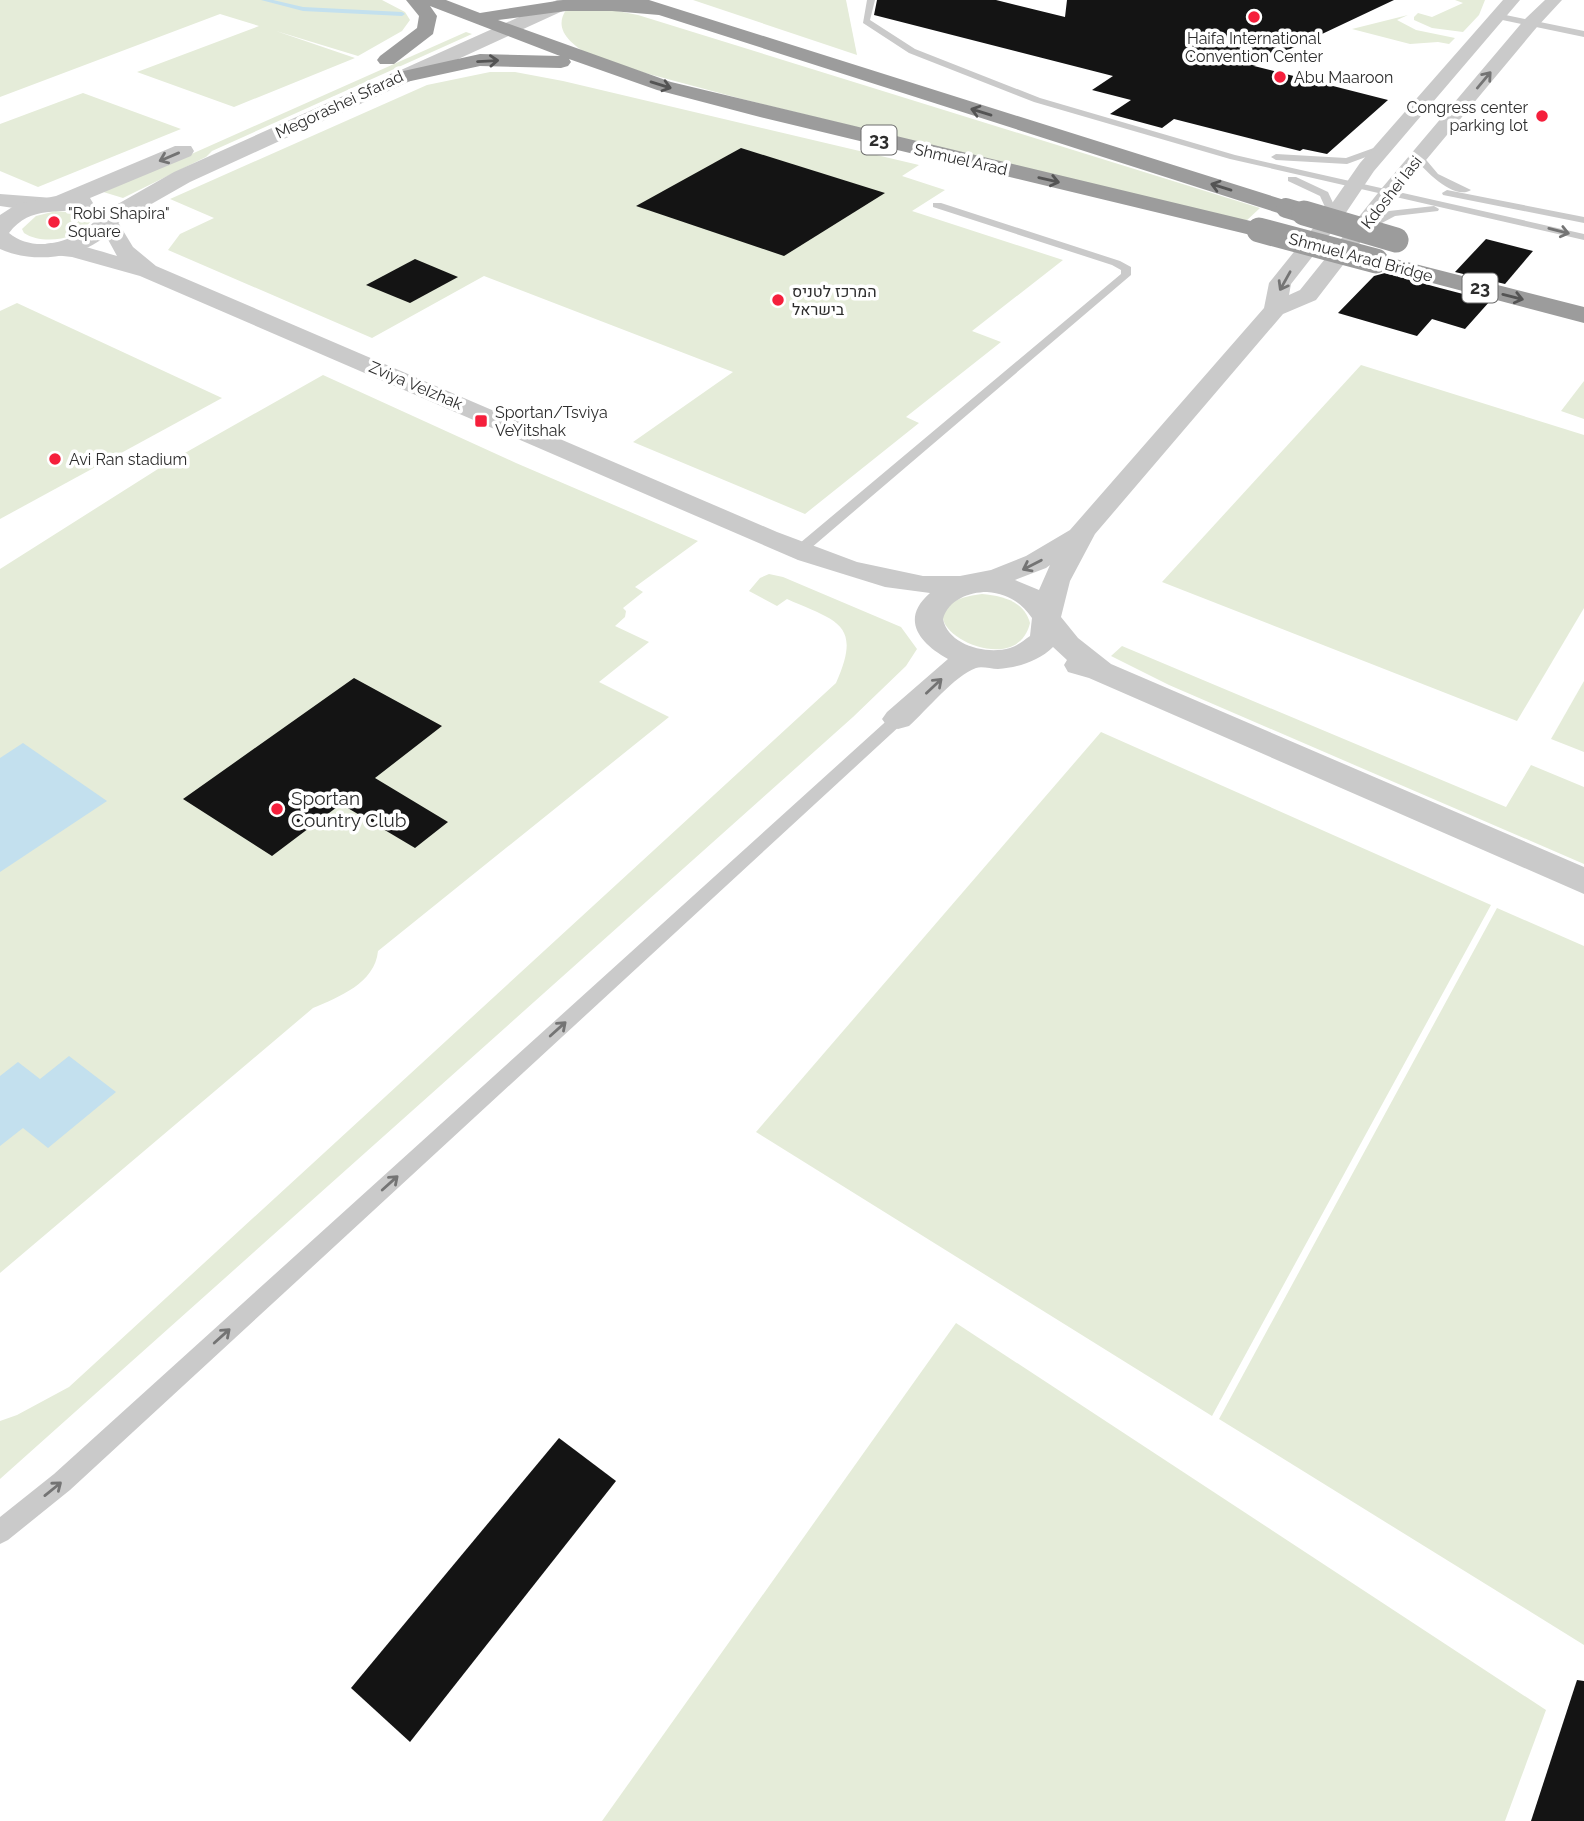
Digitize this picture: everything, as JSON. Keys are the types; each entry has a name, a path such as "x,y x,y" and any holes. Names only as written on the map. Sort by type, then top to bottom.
{"highway":[{"path":"386,67 426,30 428,16 415,0"},
{"name":"23","path":"429,0 474,9 505,29"},
{"path":"631,0 664,6"},
{"path":"562,2 548,22 549,32 565,51"},
{"path":"474,9 562,2 664,6"},
{"name":"Shmuel Arad Bridge","path":"664,6 741,35 1286,208 1422,248"},
{"name":"Shmuel Arad","path":"505,29 617,71 767,113 1259,230"},
{"path":"386,67 480,60 551,61 617,71"},
{"name":"Shmuel Arad Bridge","path":"1259,230 1584,315"},
{"name":"Shmuel Arad Bridge","path":"1462,260 1584,294"}],"street":[{"name":"Megorashei Sfarad","path":"50,249 82,242 96,235 110,220 182,177 386,67 474,9 516,0"},
{"name":"Kdoshei Iasi","path":"1275,309 1280,283 1334,216 1382,148 1512,0"},
{"name":"Kdoshei Iasi","path":"1047,617 1059,572 1083,531 1275,309 1308,295 1393,188 1531,23 1554,0"},
{"name":"Megorashei Sfarad","path":"386,67 505,29 562,2"},
{"path":"0,229 10,218 23,211 59,203 200,144"},
{"path":"0,200 32,204 86,203 98,207 110,220"},
{"name":"Zviya VeIzhak","path":"110,220 124,251 148,271"},
{"path":"0,237 8,246 50,249"},
{"path":"0,260 50,249"},
{"name":"Zviya VeIzhak","path":"50,249 73,251 148,271 799,551 870,575 903,582 932,586 973,584"},
{"name":"Kdoshei Iasi","path":"973,584 999,579 1037,563 1083,531"},
{"name":"Zviya VeIzhak","path":"799,551 899,605 919,619 933,634"},
{"path":"1100,671 1065,641 1039,605 1020,592 1004,586 973,584 942,596 929,608 928,623 933,634 943,644 973,657 1069,663 1100,671 1584,881"},
{"path":"1004,659 1029,651 1038,645 1048,627 1047,617"},
{"path":"898,719 952,669 973,657"}],"lane":[{"path":"871,0 866,21 912,51 1037,100 1176,140 1393,188 1584,237"},
{"path":"1496,16 1584,34"},
{"path":"1235,154 1348,161 1382,148"},
{"path":"1235,154 1324,194 1334,216"},
{"path":"1419,157 1426,169 1448,183 1536,211"},
{"path":"1393,188 1584,220"},
{"path":"799,551 1126,275 1127,269 1116,263 937,205"},
{"path":"1362,230 1393,213 1420,208 1458,211 1534,225"},
{"path":"0,1532 62,1482 898,719"}],"green space":[{"path":"0,0 382,0 405,12 410,20 402,31 358,56 276,31 355,58 234,107 137,72 259,26 220,14 0,97"},
{"path":"693,0 846,0 857,55"},
{"path":"1455,0 1485,0 1479,15 1463,32 1432,28 1414,20 1418,13 1432,17 1463,3"},
{"path":"566,10 612,10 638,15 1260,208 1245,222 645,73 586,53 575,45 563,30"},
{"path":"1408,15 1397,20 1416,30 1455,38 1449,44 1410,44 1352,29"},
{"path":"466,32 472,34 212,151 206,157 123,198 100,191 187,156"},
{"name":"המרכז לטניס בישראל","path":"490,72 515,72 563,81 919,165 902,176 945,190 912,211 1063,260 972,331 1001,342 906,417 919,423 805,514 633,442 733,372 484,276 372,338 168,250 180,234 214,218 170,199 427,85"},
{"path":"83,93 181,129 38,187 0,171 0,124"},
{"path":"56,211 85,214 90,222 77,233 59,239 40,239 24,233 22,229 36,216"},
{"name":"Avi Ran stadium","path":"17,303 222,398 0,519 0,311"},
{"path":"1361,365 1584,435 1584,608 1517,721 1162,582"},
{"name":"Sportan Country Club","path":"323,375 516,463 698,541 635,587 643,592 623,608 626,611 625,617 615,626 649,642 599,682 669,717 378,951 370,972 363,980 344,994 313,1008 0,1273 0,569 169,462"},
{"path":"1584,381 1584,419 1561,411"},
{"path":"769,574 783,577 901,627 917,649 906,666 853,717 0,1479 0,1421 17,1415 69,1387 836,683 847,648 840,627 831,619 787,599 777,606 749,591 760,578"},
{"path":"982,594 1005,598 1023,609 1030,623 1019,642 1001,649 980,647 961,639 947,627 943,614 953,602"},
{"path":"1122,646 1506,807 1531,765 1584,787 1584,864 1169,685 1111,656"},
{"path":"1584,681 1584,752 1551,739"},
{"path":"1101,732 1491,905 1212,1416 756,1132"},
{"path":"1497,908 1584,946 1584,1645 1219,1419"},
{"path":"956,1323 1546,1710 1505,1821 602,1821"}],"water":[{"path":"23,743 107,801 0,872 0,758"},
{"path":"69,1056 116,1092 48,1148 23,1128 0,1146 0,1076 18,1062 40,1079"}],"building":[{"path":"877,0 996,0 1065,17 1067,0 1394,0 1254,66 1388,100 1327,154 1303,149 1300,151 1174,119 1162,128 1110,114 1131,100 1092,90 1113,76 874,15"},
{"path":"741,148 885,193 784,256 636,206"},
{"path":"1486,239 1533,251 1505,284 1455,272"},
{"path":"415,259 458,277 410,303 366,285"},
{"path":"1385,273 1490,301 1465,329 1432,319 1417,336 1338,313 1374,276"},
{"path":"354,678 442,726 375,778 448,822 415,848 341,804 272,856 183,799"},
{"path":"559,1438 616,1481 410,1742 351,1688"},
{"path":"1577,1680 1584,1681 1584,1821 1531,1821"}],"waterway":[{"path":"264,0 303,9 402,14"}],"place":[{"name":"Haifa International Convention Center","path":"1254,17"},
{"name":"Abu Maaroon","path":"1280,77"},
{"name":"Congress center parking lot","path":"1542,116"},
{"name":"\"Robi Shapira\" Square","path":"54,222"},
{"name":"המרכז לטניס בישראל","path":"778,300"},
{"name":"Sportan/Tsviya VeYitshak","path":"481,421"},
{"name":"Avi Ran stadium","path":"55,459"},
{"name":"Sportan Country Club","path":"277,809"}]}
